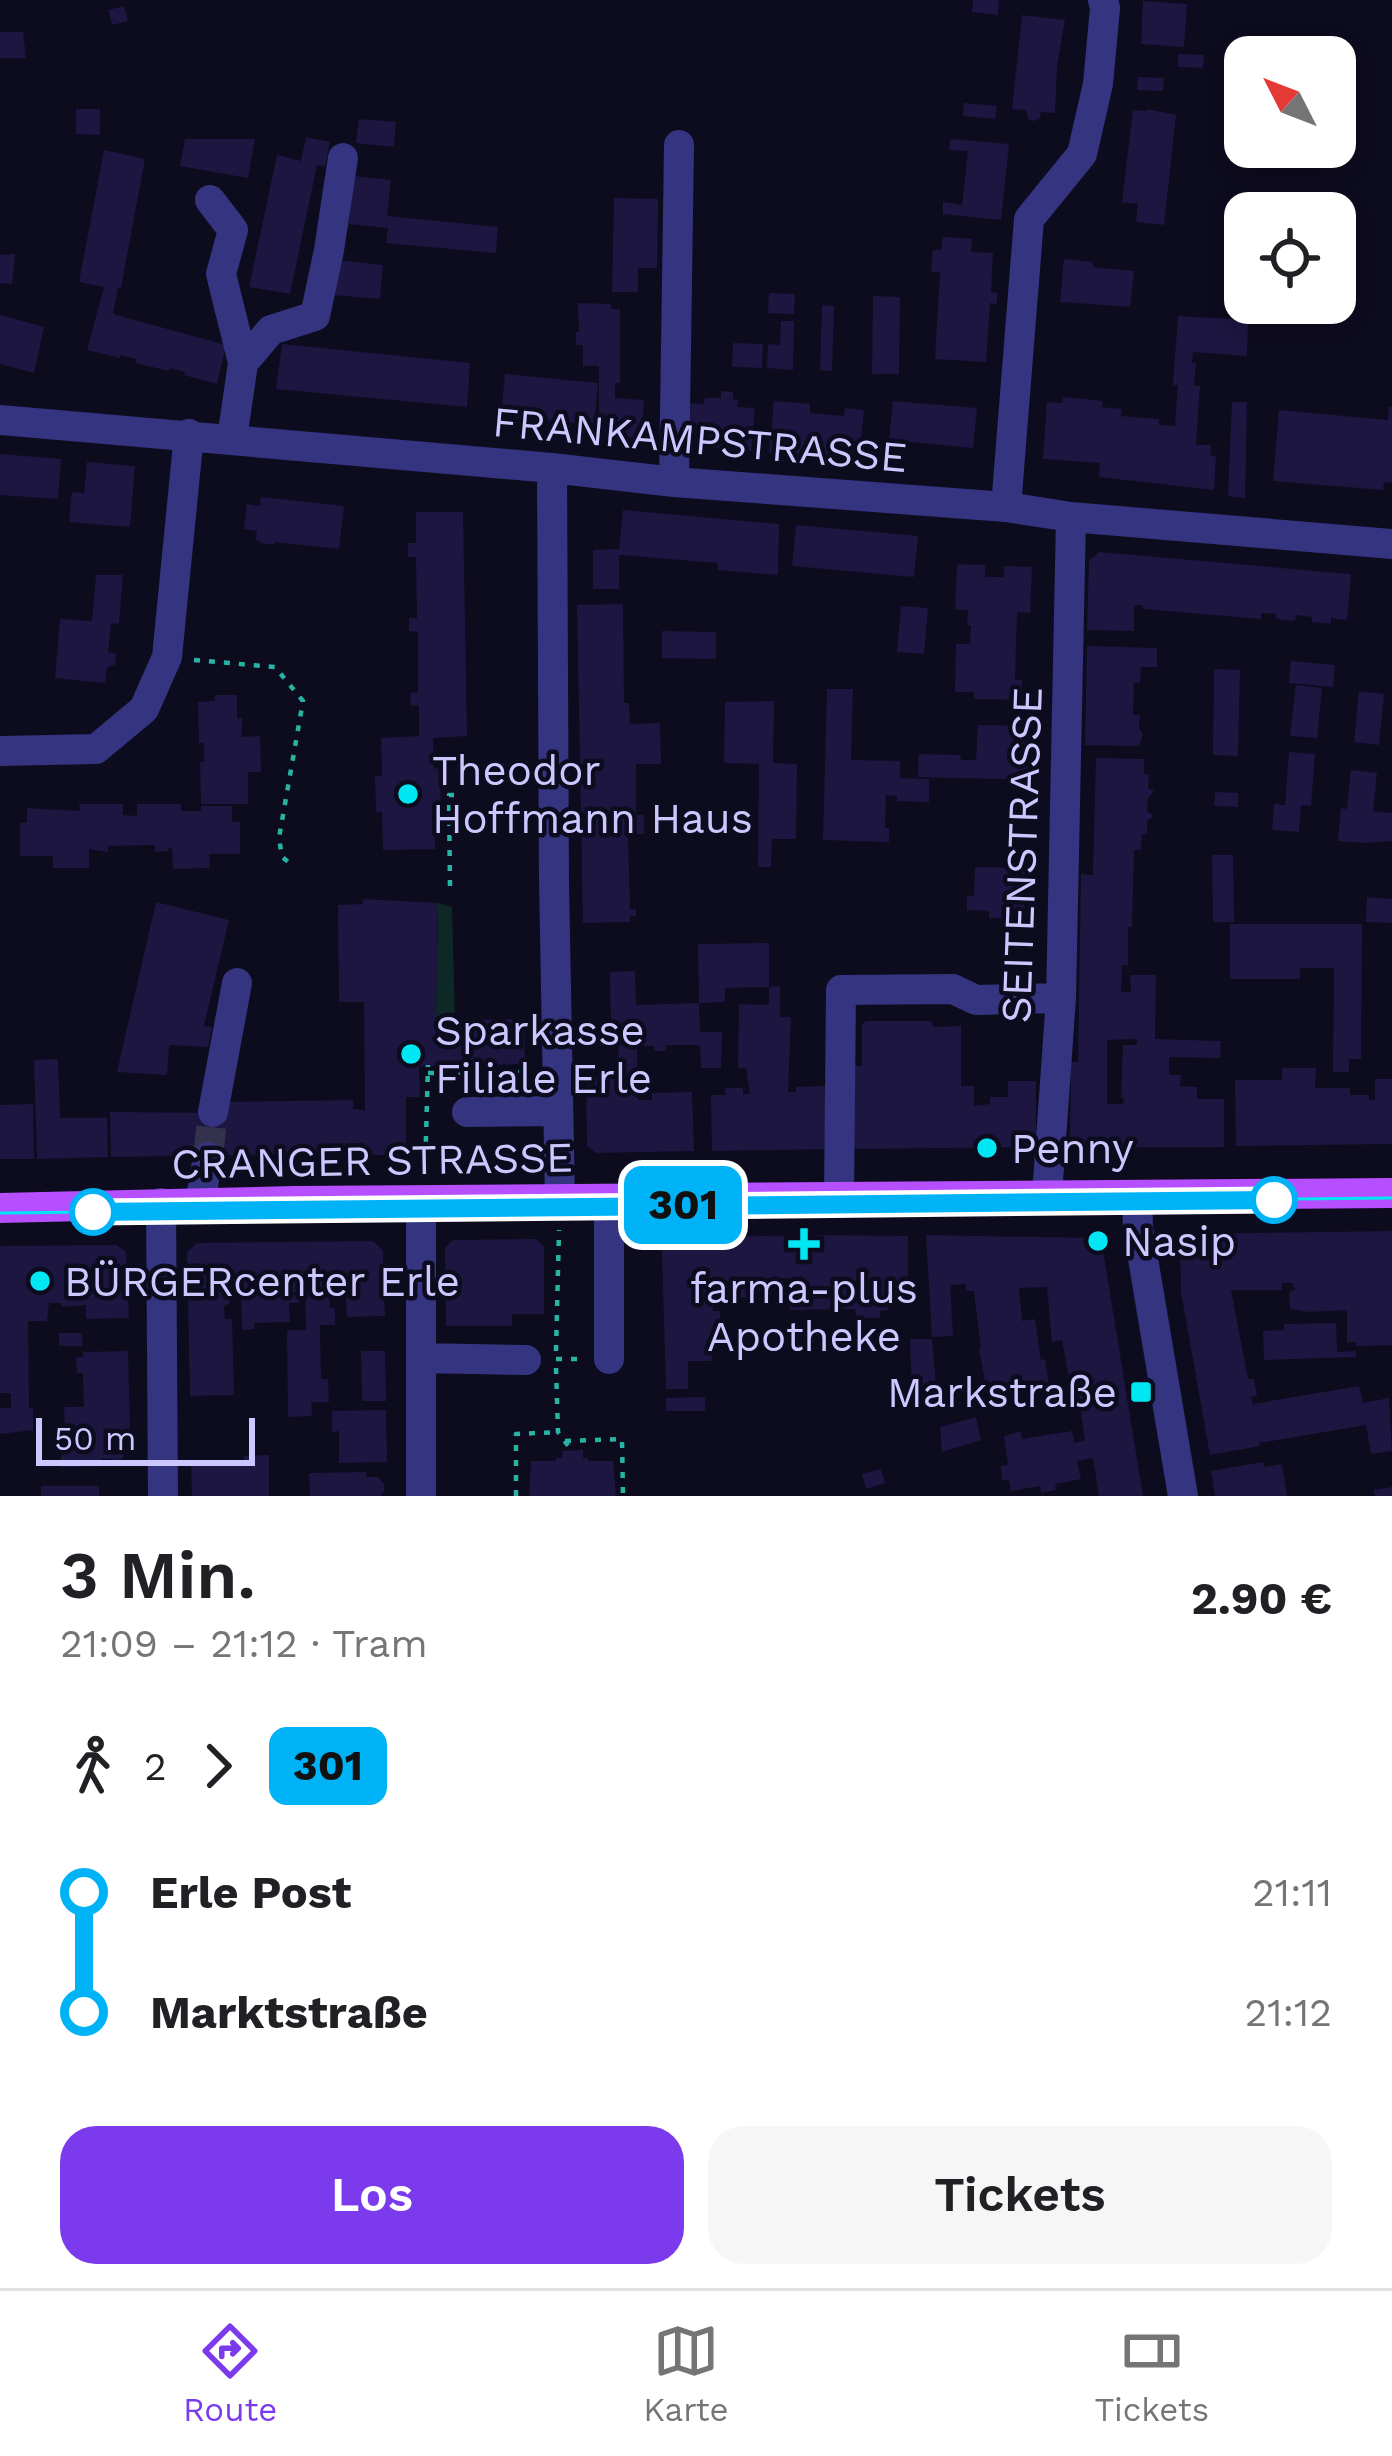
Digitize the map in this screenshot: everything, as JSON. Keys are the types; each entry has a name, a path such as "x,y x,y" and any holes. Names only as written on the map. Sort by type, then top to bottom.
{"main road":[{"name":"CRANGER STRASSE","path":"0,1208 1392,1193"}],"street":[{"path":"1006,508 1029,219 1082,154 1098,84 1103,0"},
{"path":"674,482 679,146"},
{"path":"242,363 271,330 315,316 343,158"},
{"path":"210,200 233,230 221,274 242,363 232,439"},
{"name":"FRANKAMPSTRASSE","path":"0,420 1392,544"},
{"path":"0,751 96,748 144,709 167,657 189,434"},
{"path":"552,468 560,1201"},
{"name":"SEITENSTRASSE","path":"1047,1195 1061,998 1071,517"},
{"path":"213,1112 237,983"},
{"path":"839,1197 842,990 952,989 976,1000 1061,998"},
{"path":"467,1112 558,1111"},
{"path":"200,1203 208,1157"},
{"path":"1137,1195 1138,1229 1183,1496"},
{"path":"609,1199 610,1360"},
{"path":"421,1201 421,1496"},
{"path":"161,1203 163,1496"},
{"path":"421,1358 541,1359"}],"path":[{"path":"167,657 275,668 303,701 279,838 282,857 295,867"},
{"path":"450,886 449,795 457,796"},
{"path":"421,1201 428,1069 534,1072"},
{"path":"560,1201 541,1359 558,1432 572,1450"},
{"path":"541,1359 610,1360"},
{"path":"516,1496 516,1434 558,1432"},
{"path":"565,1441 622,1439 623,1496"}],"green space":[{"path":"438,903 452,907 455,1021 436,1020"}],"building":[{"path":"973,0 999,0 998,15 972,12"},
{"path":"1143,1 1187,4 1184,47 1141,44"},
{"path":"124,6 128,21 112,25 108,10"},
{"path":"1022,15 1065,20 1055,113 1041,112 1034,121 1028,119 1026,110 1012,109"},
{"path":"0,32 23,32 26,58 0,58"},
{"path":"1178,54 1204,55 1203,68 1178,67"},
{"path":"1138,77 1164,78 1163,91 1137,90"},
{"path":"964,103 997,106 995,119 963,116"},
{"path":"76,109 100,109 100,135 76,134"},
{"path":"1133,110 1176,115 1164,225 1136,222 1138,204 1122,202"},
{"path":"359,119 396,122 394,147 356,143"},
{"path":"306,137 330,142 325,166 317,165 290,294 249,287 277,155 301,161"},
{"path":"185,139 255,139 248,178 180,166"},
{"path":"950,139 1009,144 1001,220 943,214 943,202 962,205 968,151 949,150"},
{"path":"104,150 145,159 113,314 226,345 217,384 170,368 135,363 136,359 121,355 87,350 104,287 79,282"},
{"path":"353,176 391,180 387,216 498,227 496,253 386,243 388,228 349,224"},
{"path":"614,198 658,199 657,268 638,268 638,292 612,292"},
{"path":"943,237 972,239 971,252 993,253 991,292 997,293 997,304 990,303 986,362 935,359 940,272 931,272 933,250 941,250"},
{"path":"15,254 12,284 0,283 0,255"},
{"path":"1064,259 1134,271 1130,307 1060,302"},
{"path":"337,260 383,265 380,299 334,295"},
{"path":"769,293 795,294 794,314 768,313"},
{"path":"873,296 900,297 899,374 872,374"},
{"path":"578,303 611,304 611,309 620,309 620,383 615,383 615,398 644,400 642,438 599,435 599,366 583,366 583,345 576,345"},
{"path":"822,305 834,306 832,371 820,370"},
{"path":"0,315 44,327 34,373 0,364"},
{"path":"1178,316 1248,324 1247,356 1193,352 1194,386 1200,386 1196,445 1211,445 1210,455 1216,456 1214,490 1099,477 1100,463 1043,459 1047,402 1063,403 1063,397 1103,401 1102,407 1122,409 1121,416 1159,419 1159,425 1175,426 1178,385 1173,385"},
{"path":"781,321 794,321 793,370 767,368 768,344 780,345"},
{"path":"733,343 763,344 762,368 732,367"},
{"path":"282,344 470,363 467,407 276,389"},
{"path":"505,374 598,383 594,425 501,417"},
{"path":"721,391 733,392 737,407 755,408 751,451 681,445 684,403 704,404 705,398 721,398"},
{"path":"774,401 810,404 810,413 844,416 845,408 864,410 859,461 769,453"},
{"path":"893,401 977,408 973,448 889,440"},
{"path":"1232,402 1247,402 1245,498 1228,496"},
{"path":"1389,407 1392,483 1384,482 1383,490 1273,481 1279,410 1388,420"},
{"path":"0,454 61,459 58,499 0,495"},
{"path":"87,462 135,466 130,527 69,522 72,492 84,493"},
{"path":"261,497 344,506 339,549 260,543 257,531 244,529 247,504 260,506"},
{"path":"623,510 779,524 778,575 717,570 718,563 619,555 619,589 593,589 593,550 619,549"},
{"path":"416,512 463,512 467,736 433,738 434,768 440,769 441,818 434,818 435,849 383,850 375,776 382,776 381,738 419,736 419,706 411,706 410,693 418,692 418,632 409,631 409,618 417,618 416,557 408,557 408,543 416,543"},
{"path":"796,525 918,536 914,577 792,566"},
{"path":"1099,552 1351,574 1347,620 1331,618 1331,624 1296,615 1295,621 1261,613 1261,619 1134,605 1134,631 1087,630 1089,561"},
{"path":"957,564 985,565 985,577 1004,577 1004,566 1032,567 1030,613 1017,612 1015,680 1022,680 1022,700 974,699 974,692 955,692 956,644 970,644 971,625 967,625 968,610 955,610"},
{"path":"96,575 123,575 119,624 111,623 108,652 116,654 115,665 107,667 105,683 55,678 60,619 92,621"},
{"path":"623,604 624,703 629,703 630,724 660,723 661,764 636,764 636,815 644,815 644,834 628,834 630,909 636,909 636,916 630,916 630,922 583,923 577,605"},
{"path":"901,606 928,608 924,654 897,652"},
{"path":"662,631 716,632 716,659 662,658"},
{"path":"1087,646 1157,648 1157,667 1141,667 1140,683 1134,683 1133,715 1140,715 1143,734 1139,746 1085,745"},
{"path":"1291,661 1335,665 1333,687 1289,683"},
{"path":"1214,669 1240,670 1238,756 1213,755"},
{"path":"1296,685 1322,688 1317,738 1290,736"},
{"path":"827,689 853,689 851,760 900,761 900,778 929,779 929,802 897,801 897,796 886,795 889,842 823,840"},
{"path":"1359,691 1384,694 1379,745 1354,742"},
{"path":"215,695 237,695 237,718 243,718 241,737 260,736 261,772 248,772 248,804 201,804 204,743 199,743 198,702 215,701"},
{"path":"774,701 773,763 797,764 796,839 772,839 771,867 758,867 759,764 724,763 725,702"},
{"path":"978,725 1034,726 1033,780 918,777 919,754 976,760"},
{"path":"1289,752 1315,754 1311,806 1301,805 1299,832 1272,830 1274,804 1285,805"},
{"path":"1096,758 1144,759 1148,788 1154,791 1147,811 1154,816 1147,821 1147,834 1142,834 1141,850 1134,850 1132,927 1128,927 1128,965 1122,965 1121,992 1131,992 1130,975 1156,975 1155,1039 1221,1041 1220,1058 1169,1057 1169,1075 1181,1075 1180,1086 1197,1087 1197,1099 1224,1099 1224,1147 1070,1148 1071,1062 1078,1062 1081,874 1093,875","holes":["1137,1039 1137,1045 1123,1045 1123,1104 1107,1104 1107,1040"]},
{"path":"1351,770 1377,773 1373,811 1392,813 1392,841 1338,841"},
{"path":"1215,792 1238,793 1238,807 1214,806"},
{"path":"79,804 123,804 123,815 137,816 137,804 181,804 181,811 232,806 232,822 240,822 240,854 209,854 210,868 173,869 172,848 155,852 155,845 108,846 108,852 89,849 89,868 53,868 53,856 20,856 20,823 27,823 27,808 80,811"},
{"path":"1212,855 1233,855 1234,922 1213,922"},
{"path":"975,867 1027,868 1024,912 989,918 989,911 967,910 967,896 974,896"},
{"path":"1367,897 1392,899 1392,923 1366,922"},
{"path":"363,899 438,903 436,1020 524,1019 525,1064 419,1066 420,1097 406,1097 406,1155 111,1157 110,1112 227,1113 230,1102 353,1100 353,1109 365,1110 364,1002 339,1002 338,905 363,904"},
{"path":"156,902 229,920 204,1026 212,1027 208,1047 169,1045 167,1075 117,1072"},
{"path":"1230,924 1362,924 1361,1059 1349,1059 1349,1072 1333,1072 1334,968 1300,968 1300,979 1230,979"},
{"path":"769,943 769,987 725,988 725,1002 699,1003 698,944"},
{"path":"635,971 636,1005 699,1003 700,1032 722,1032 721,1068 701,1068 700,1045 666,1045 666,1051 637,1046 638,1100 652,1100 652,1093 692,1092 694,1151 596,1153 587,1146 586,1078 623,1077 619,1074 618,1029 611,1029 610,972"},
{"path":"780,986 780,1017 791,1017 788,1092 796,1092 796,1087 827,1086 828,1149 712,1151 711,1095 726,1095 725,1088 743,1088 743,1094 750,1094 746,1068 738,1068 739,1004 769,1005 769,987"},
{"path":"866,1021 961,1026 961,1086 974,1086 974,1106 990,1104 990,1097 1008,1097 1008,1081 1036,1081 1036,1147 850,1149 849,1066 862,1066 862,1025"},
{"path":"58,1059 60,1118 107,1118 108,1157 37,1159 34,1060"},
{"path":"1282,1068 1316,1068 1315,1088 1350,1088 1350,1095 1369,1095 1369,1100 1375,1100 1375,1079 1392,1079 1392,1144 1236,1146 1235,1080 1282,1080"},
{"path":"33,1104 34,1159 0,1159 0,1105"},
{"path":"1392,1231 1392,1345 1347,1342 1347,1310 1290,1309 1292,1283 1282,1283 1282,1290 1231,1290 1248,1379 1254,1379 1257,1396 1251,1397 1253,1404 1359,1386 1363,1403 1389,1398 1392,1451 1371,1454 1366,1425 1210,1455 1181,1292 1180,1234"},
{"path":"926,1235 1094,1238 1102,1244 1143,1496 1099,1496 1093,1458 1077,1461 1081,1479 1055,1484 1056,1490 1041,1493 1040,1486 1011,1491 1009,1480 1002,1480 1001,1466 1008,1465 1004,1436 1021,1431 1022,1439 1072,1431 1074,1443 1085,1440 1075,1376 1069,1378 1062,1340 1052,1342 1047,1287 1019,1288 1022,1321 1035,1319 1049,1385 986,1388 974,1291 966,1291 966,1284 950,1285 953,1336 932,1337"},
{"path":"908,1236 908,1302 888,1302 880,1318 856,1318 855,1309 790,1310 789,1278 777,1278 777,1290 748,1290 748,1298 728,1298 728,1291 713,1291 720,1330 711,1331 712,1361 688,1361 688,1389 666,1389 662,1250 673,1238"},
{"path":"536,1239 544,1247 544,1314 512,1314 512,1326 446,1326 445,1248 453,1240"},
{"path":"373,1241 383,1251 385,1316 347,1317 346,1298 329,1298 330,1308 335,1308 335,1325 320,1325 320,1329 321,1379 328,1379 329,1402 311,1402 312,1416 288,1417 287,1330 306,1330 305,1286 300,1286 300,1292 282,1293 282,1286 253,1287 253,1296 299,1295 299,1303 289,1303 290,1322 254,1323 254,1329 242,1330 241,1289 227,1289 230,1303 224,1306 225,1319 232,1319 234,1395 190,1396 187,1252 197,1243"},
{"path":"116,1245 126,1252 129,1318 86,1319 86,1305 49,1303 47,1321 28,1321 33,1430 0,1434 0,1408 11,1408 11,1393 0,1393 0,1246"},
{"path":"1336,1323 1337,1352 1356,1351 1356,1357 1264,1360 1263,1331 1284,1330 1284,1324"},
{"path":"59,1333 82,1333 83,1346 59,1346"},
{"path":"910,1339 932,1339 937,1396 912,1397"},
{"path":"128,1351 130,1430 121,1431 124,1456 120,1460 102,1458 102,1466 61,1467 67,1443 74,1443 74,1433 65,1433 64,1407 84,1407 83,1373 77,1373 76,1357 83,1357 83,1352"},
{"path":"361,1351 385,1351 386,1401 362,1401"},
{"path":"705,1397 705,1411 666,1411 666,1398"},
{"path":"386,1410 387,1462 339,1463 339,1431 332,1432 332,1411"},
{"path":"976,1417 981,1440 942,1452 940,1427"},
{"path":"583,1450 588,1461 613,1461 616,1496 529,1496 531,1461 556,1461 563,1458 562,1451"},
{"path":"269,1455 269,1496 192,1496 191,1466 243,1465 244,1456"},
{"path":"1263,1462 1264,1467 1282,1464 1287,1496 1215,1496 1211,1471"},
{"path":"881,1469 885,1483 866,1489 862,1474"},
{"path":"366,1472 366,1477 378,1477 384,1484 380,1496 310,1496 309,1473"},
{"path":"41,1486 99,1486 99,1496 41,1496"},
{"path":"1392,1487 1392,1496 1375,1496 1373,1490"}],"tunnel":[{"path":"208,1157 213,1112"}],"tram line":[{"path":"0,1213 1392,1198"},
{"name":"301","path":"93,1212 1274,1200"}],"place":[{"name":"Theodor Hoffmann Haus","path":"408,794"},
{"name":"Sparkasse Filiale Erle","path":"411,1054"},
{"name":"Penny","path":"987,1148"},
{"name":"Nasip","path":"1098,1241"},
{"name":"farma-plus Apotheke","path":"804,1244"},
{"name":"BÜRGERcenter Erle","path":"40,1281"},
{"name":"Markstraße","path":"1141,1392"}]}
